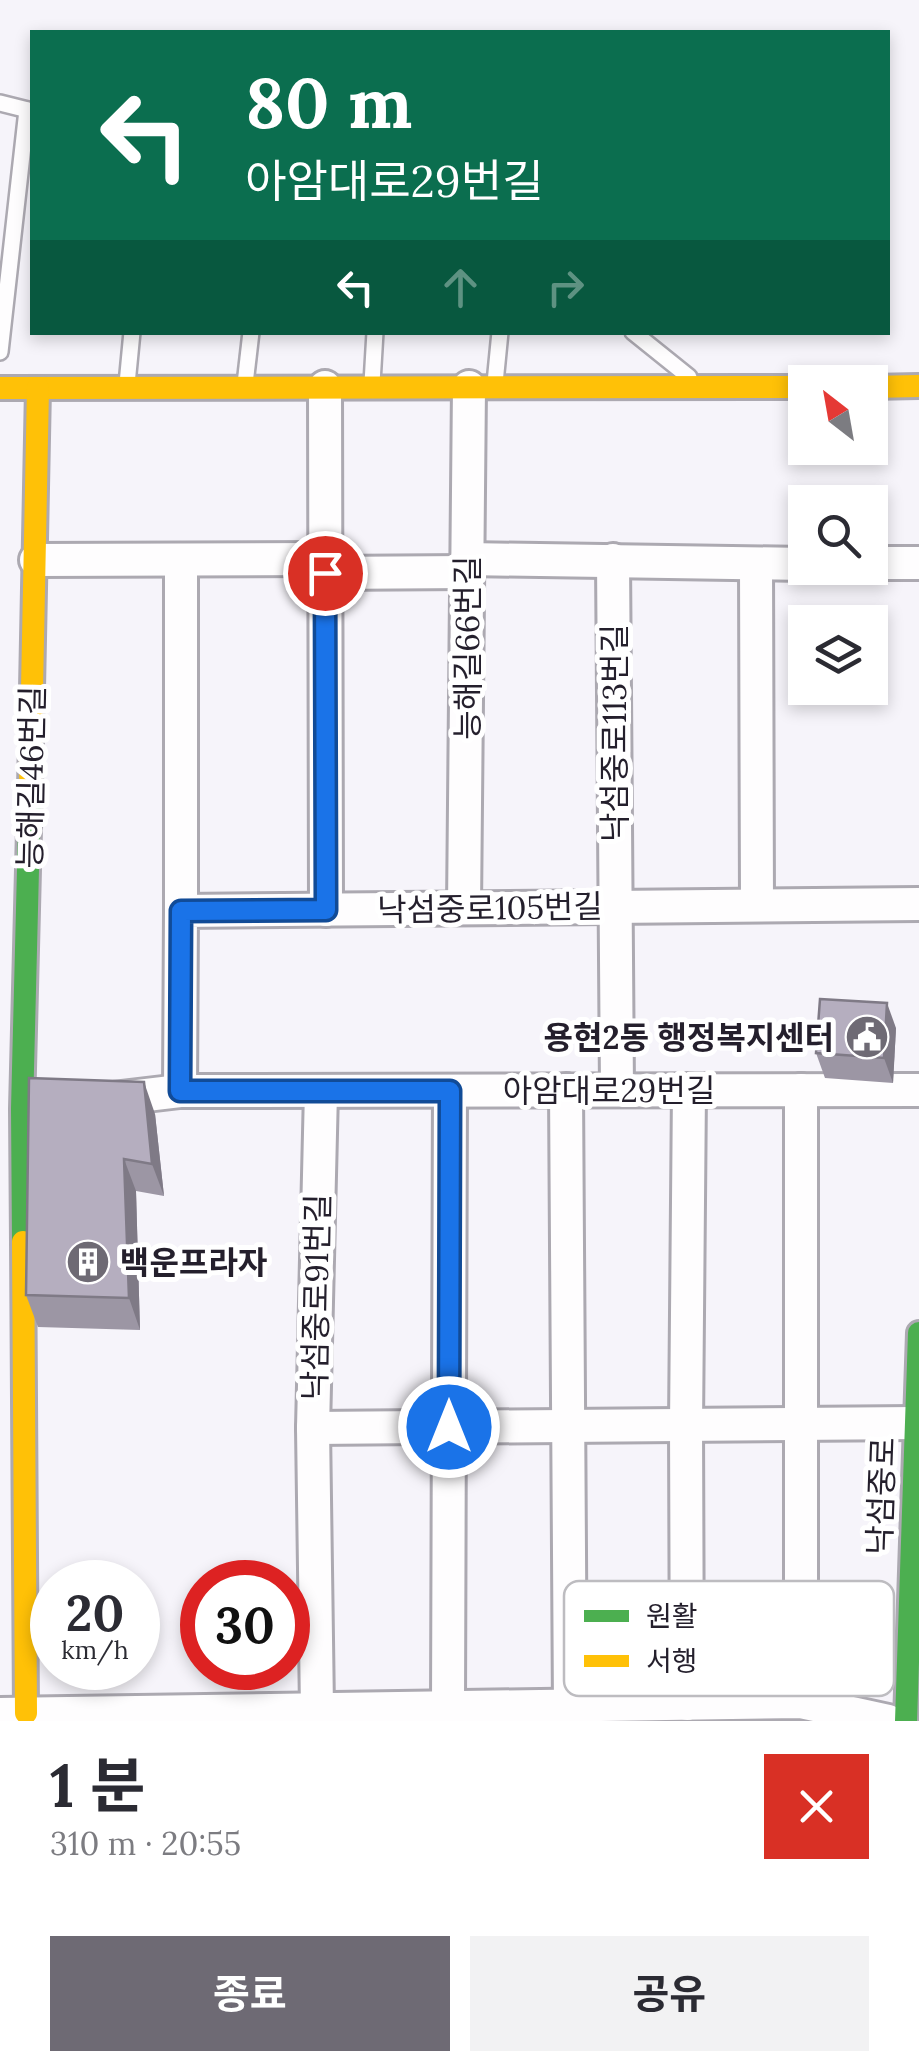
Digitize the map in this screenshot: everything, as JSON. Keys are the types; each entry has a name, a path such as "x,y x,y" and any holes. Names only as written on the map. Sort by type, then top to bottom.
{"street":[{"path":"888,386 919,386"},
{"path":"325,387 326,910"},
{"name":"능해길66번길","path":"464,908 468,566 482,387"},
{"path":"0,388 788,387"},
{"name":"능해길46번길","path":"13,1714 11,1110 36,560 38,388"},
{"path":"36,560 181,560 325,566 613,560 788,564"},
{"path":"180,1091 181,560"},
{"name":"낙섬중로113번길","path":"613,560 617,1090"},
{"path":"888,564 919,563"},
{"path":"756,565 757,904"},
{"name":"낙섬중로105번길","path":"181,911 919,904"},
{"path":"566,1090 568,1581"},
{"path":"687,1581 689,1090"},
{"path":"801,1090 801,1581"},
{"name":"아암대로29번길","path":"11,1110 180,1091 919,1090"},
{"name":"낙섬중로91번길","path":"321,1091 314,1428 916,1424"},
{"path":"448,1707 450,1091"},
{"name":"낙섬중로","path":"906,1721 919,1333"},
{"path":"314,1428 318,1709"},
{"path":"570,1696 570,1706"},
{"path":"687,1696 687,1704"},
{"path":"801,1696 801,1702"},
{"path":"13,1714 801,1702 888,1721"}],"lane":[{"path":"0,103 30,111 0,352"},
{"path":"127,388 132,335"},
{"path":"244,388 251,335"},
{"path":"372,387 375,335"},
{"path":"482,387 499,335"},
{"path":"637,335 702,387"}],"building":[{"path":"820,999 887,1003 884,1058 816,1053"},
{"name":"백운프라자","path":"29,1078 144,1082 152,1164 124,1159 129,1298 26,1295"}],"traffic: fast":[{"path":"23,1242 22,1109 30,789"},
{"path":"906,1721 919,1333"}],"traffic: slow":[{"path":"888,387 919,386"},
{"path":"0,388 788,387"},
{"path":"30,789 38,388"},
{"path":"23,1242 26,1713"}],"place":[{"name":"용현2동 행정복지센터","path":"867,1037"},
{"name":"백운프라자","path":"88,1262"}],"route":[{"path":"325,573 326,910 181,911 180,1091 450,1091 449,1427"}]}
